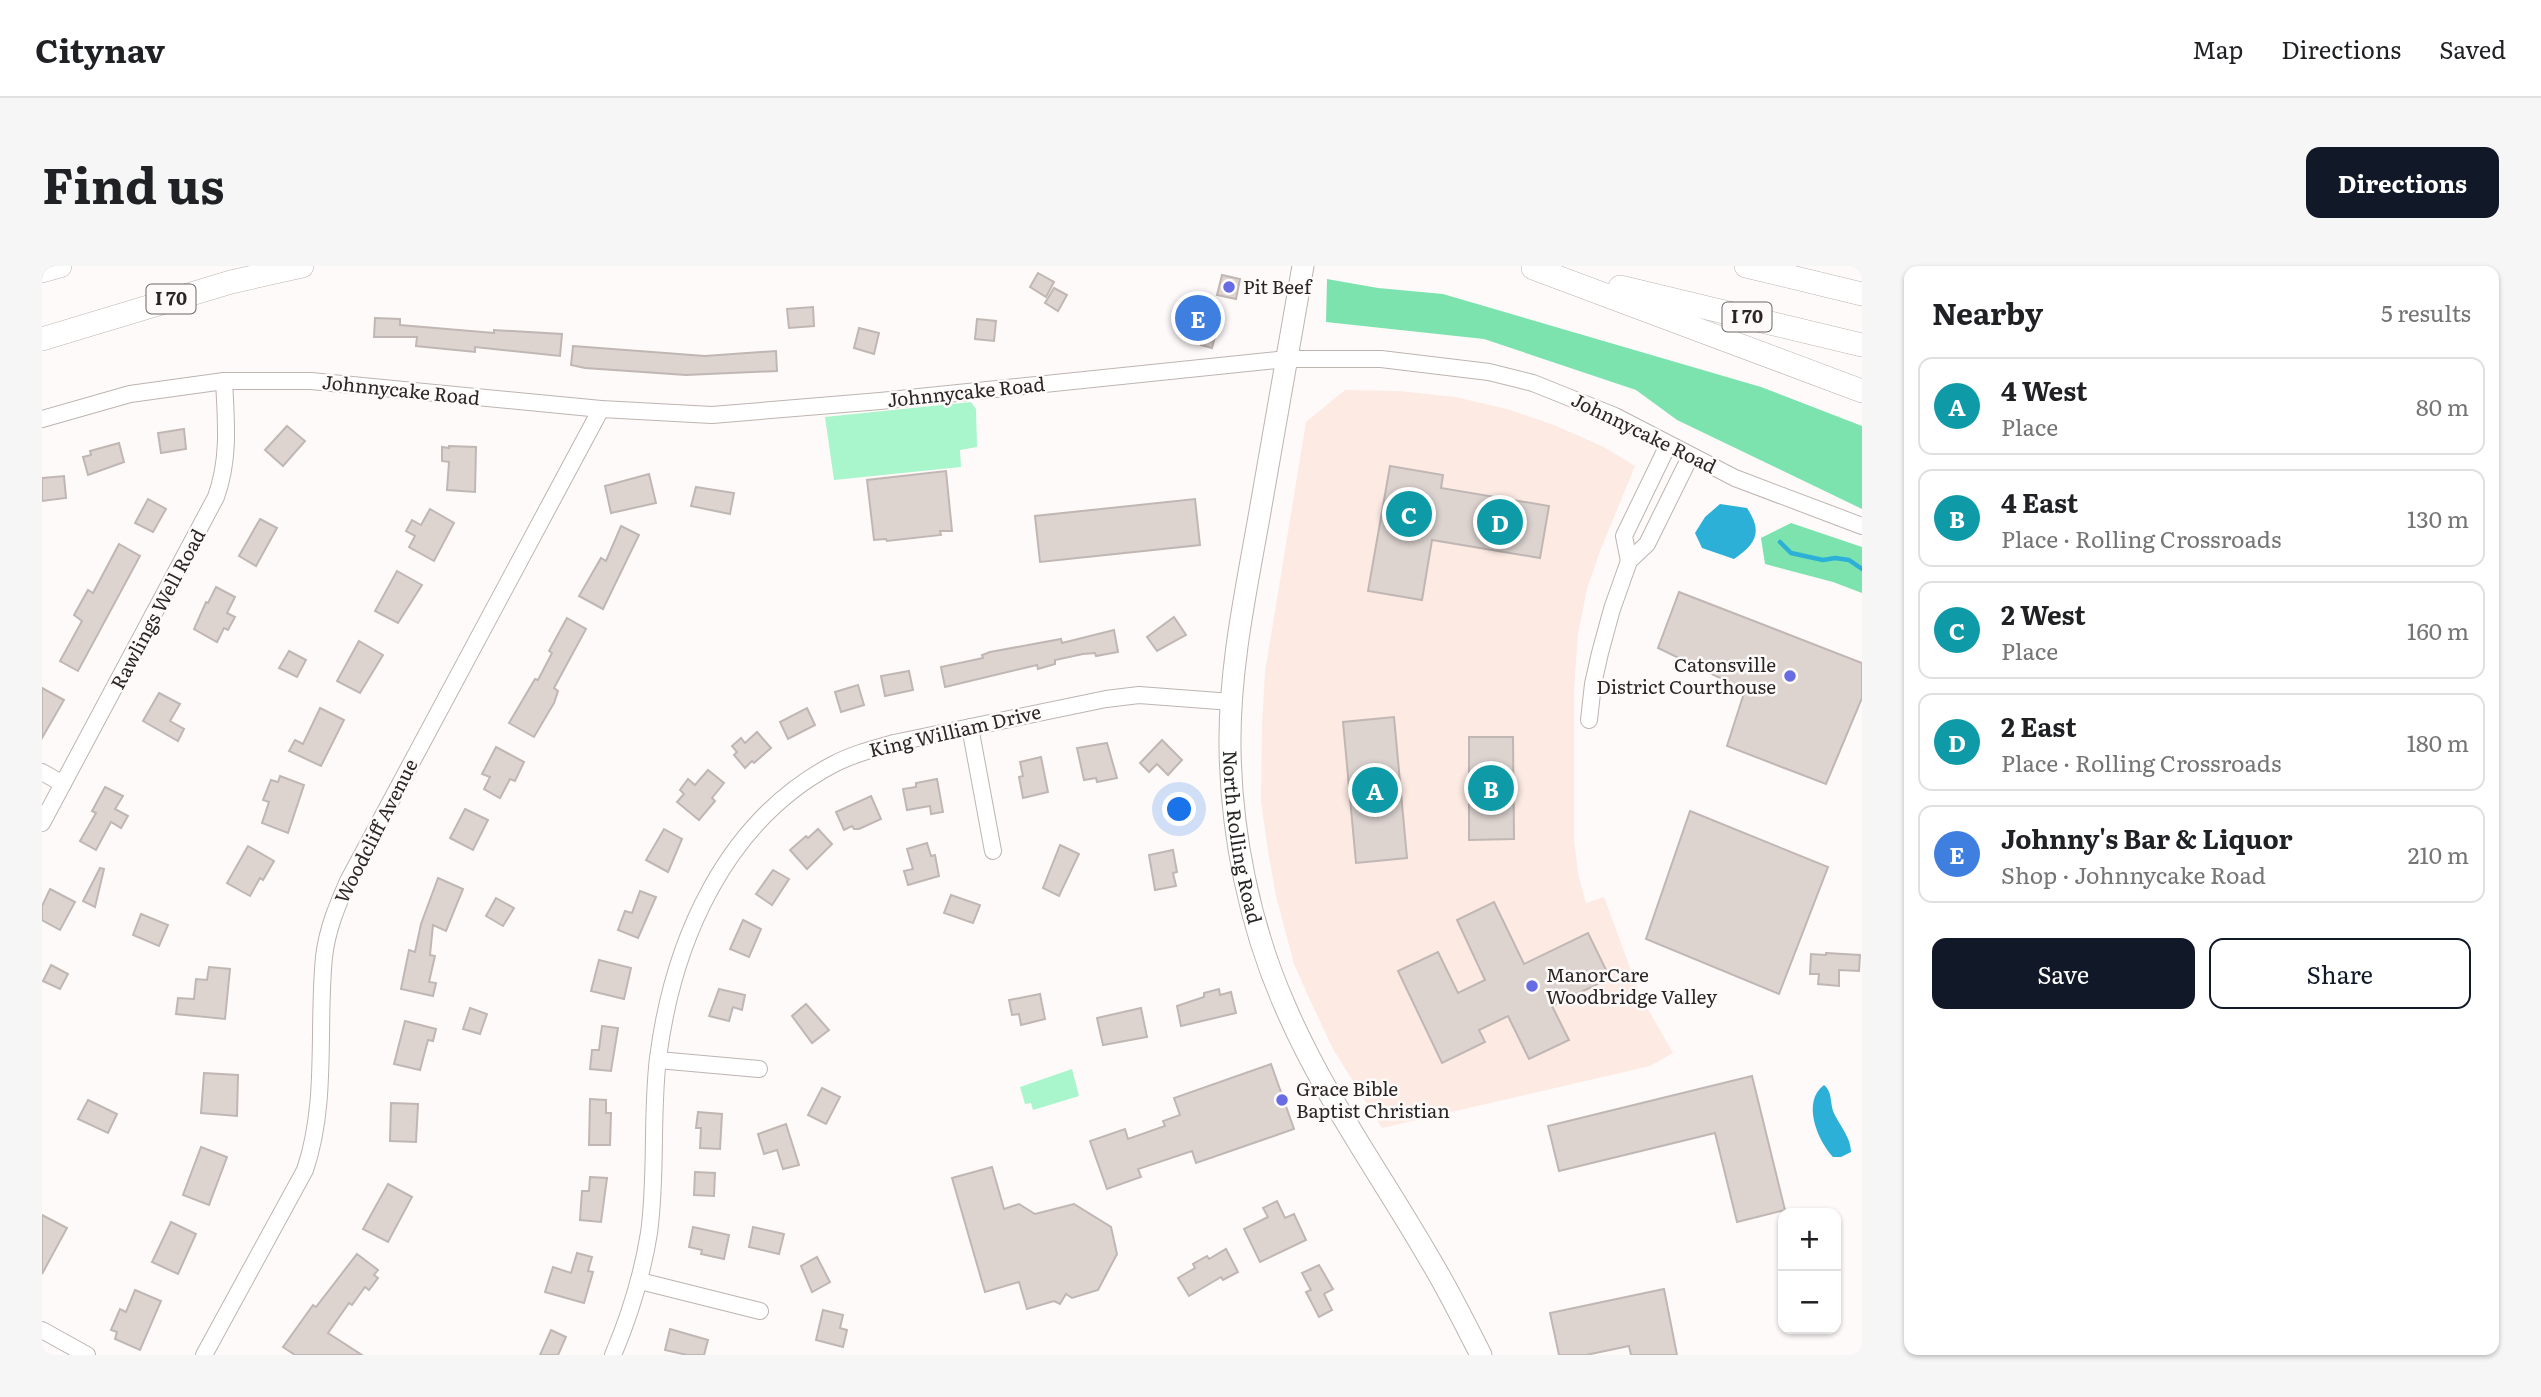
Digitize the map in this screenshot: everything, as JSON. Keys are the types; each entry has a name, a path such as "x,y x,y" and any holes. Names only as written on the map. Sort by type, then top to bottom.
{"highway":[{"path":"42,271 60,266"},
{"name":"I 70","path":"42,339 219,286 302,266"},
{"path":"1746,266 1862,293"},
{"path":"1527,267 1862,391"},
{"name":"I 70","path":"1527,267 1644,292 1862,345"}],"main road":[{"name":"North Rolling Road","path":"1303,266 1241,619 1232,702 1230,747 1233,799 1240,848 1259,935 1281,995 1310,1057 1430,1259 1481,1355"}],"street":[{"name":"Johnnycake Road","path":"42,419 130,394 224,381 311,381 601,409 712,415 1287,359 1381,359 1489,372 1574,397 1735,478 1862,526"},
{"name":"Rawlings Well Road","path":"42,823 216,497 226,457 224,381"},
{"name":"Woodcliff Avenue","path":"204,1355 305,1170 314,1144 319,1096 324,957 334,913 354,870 601,409"},
{"path":"1629,561 1624,536 1668,445"},
{"path":"1590,720 1593,684 1600,653 1629,561 1647,544 1690,457"},
{"name":"King William Drive","path":"613,1355 640,1281 649,1231 658,1060 664,1016 686,941 715,881 733,852 755,825 807,780 851,757 894,743 1106,699 1139,695 1232,702"},
{"path":"970,727 993,850"},
{"path":"42,772 64,784"},
{"path":"658,1060 759,1069"},
{"path":"640,1281 760,1311"},
{"path":"42,1330 87,1355"}],"shaded area":[{"path":"1345,390 1399,391 1455,397 1507,409 1554,425 1604,447 1635,466 1587,589 1578,634 1574,689 1574,839 1578,874 1586,903 1604,897 1640,995 1673,1053 1650,1066 1382,1128 1333,1049 1310,1000 1294,964 1276,896 1268,851 1261,802 1262,724 1265,672 1306,422"}],"green space":[{"path":"1327,279 1378,288 1443,294 1761,387 1862,426 1862,509 1677,420 1636,390 1484,339 1326,322"},
{"path":"971,402 976,409 977,447 960,450 961,467 834,480 825,417"},
{"path":"1791,523 1862,547 1862,593 1833,582 1765,564 1761,538"},
{"path":"1072,1069 1079,1096 1033,1110 1031,1103 1025,1104 1020,1087"}],"water":[{"path":"1720,504 1747,508 1755,524 1752,543 1734,559 1702,548 1695,533 1705,517"},
{"path":"1824,1085 1830,1093 1833,1111 1850,1147 1851,1152 1841,1157 1833,1157 1827,1150 1814,1121 1814,1101 1817,1092"}],"building":[{"path":"1038,273 1054,282 1046,297 1030,287"},
{"name":"Pit Beef","path":"1222,275 1240,279 1236,299 1217,295"},
{"path":"1054,288 1067,295 1058,311 1045,303"},
{"path":"1179,306 1209,314 1211,306 1222,309 1212,348 1201,345 1205,331 1174,323"},
{"path":"813,307 814,326 789,328 787,309"},
{"path":"375,318 400,319 400,325 494,333 494,330 562,334 560,356 475,347 475,352 416,346 417,337 374,337"},
{"path":"977,319 996,321 994,341 975,339"},
{"path":"859,328 879,333 874,354 854,348"},
{"path":"573,346 705,356 776,351 777,371 686,375 585,368 571,365"},
{"path":"287,426 305,441 283,466 265,450"},
{"path":"184,429 186,449 161,453 158,433"},
{"path":"119,443 124,462 88,475 83,457 91,455 90,451"},
{"path":"442,447 476,447 475,492 447,490 449,462 442,461"},
{"path":"1390,466 1443,475 1441,488 1549,506 1540,558 1432,540 1422,600 1368,591"},
{"path":"946,471 952,531 940,531 941,535 874,540 867,480"},
{"path":"649,474 656,503 611,513 605,486"},
{"path":"64,476 66,498 42,501 42,478"},
{"path":"696,487 734,493 730,514 691,506"},
{"path":"148,499 166,509 153,532 135,523"},
{"path":"1195,499 1200,545 1040,562 1035,516"},
{"path":"430,509 454,523 434,561 409,547 415,536 406,531 412,520 421,525"},
{"path":"260,519 277,528 256,566 239,556"},
{"path":"621,526 639,535 603,609 579,596 601,558 606,561"},
{"path":"119,544 140,556 78,671 60,661 82,621 74,615 88,590 93,593"},
{"path":"397,571 422,585 398,623 375,611"},
{"path":"216,587 235,597 227,613 235,617 228,630 224,628 217,642 194,629"},
{"name":"Catonsville District Courthouse","path":"1679,592 1862,663 1862,698 1826,784 1727,746 1745,690 1658,648"},
{"path":"1174,617 1186,635 1157,651 1147,637"},
{"path":"567,618 586,629 554,688 558,691 554,703 534,737 509,723 535,679 538,680 552,653 549,651"},
{"path":"1114,630 1118,652 1096,656 1095,653 1083,654 1055,660 1055,664 1038,669 1037,665 945,687 941,667 983,658 982,655 990,652 1061,639 1062,643"},
{"path":"359,641 383,655 360,693 337,681"},
{"path":"289,651 306,660 297,677 279,668"},
{"path":"909,671 913,690 885,696 881,676"},
{"path":"858,685 864,705 841,712 835,692"},
{"path":"42,688 64,700 42,738"},
{"path":"159,693 180,704 170,721 184,729 178,741 143,721"},
{"path":"320,708 344,720 321,766 289,751 295,740 303,744"},
{"path":"807,708 815,725 788,739 780,722"},
{"path":"1394,717 1407,858 1356,863 1343,722"},
{"path":"757,732 771,748 745,768 734,755 737,752 732,746 741,738 745,743"},
{"path":"1469,737 1513,737 1514,839 1469,840"},
{"path":"1162,740 1182,760 1168,775 1157,764 1149,772 1140,763"},
{"path":"1107,743 1117,778 1097,782 1096,778 1084,780 1077,748"},
{"path":"496,747 524,762 515,781 510,779 500,798 484,789 490,777 482,774"},
{"path":"1041,757 1048,792 1023,798 1019,777 1023,776 1020,762"},
{"path":"708,770 724,783 712,798 715,801 699,820 677,802 684,794 680,790 688,779 695,785"},
{"path":"280,776 304,785 288,833 262,823 269,802 263,800 271,780 278,782"},
{"path":"937,779 943,812 931,814 930,806 907,810 903,789"},
{"path":"105,787 123,796 115,809 128,816 121,828 111,822 96,850 80,841 96,813 92,811"},
{"path":"871,796 881,819 859,829 852,826 844,830 836,812"},
{"path":"465,809 488,820 473,850 450,838"},
{"path":"1690,811 1828,867 1779,994 1646,939"},
{"path":"664,829 682,839 668,872 646,860"},
{"path":"818,829 832,844 807,869 790,850"},
{"path":"927,843 931,856 935,855 939,876 908,885 904,871 913,869 907,849"},
{"path":"1060,845 1079,854 1059,896 1043,888"},
{"path":"248,846 274,861 250,896 227,883"},
{"path":"1173,850 1177,872 1173,873 1176,886 1155,890 1149,855"},
{"path":"100,868 104,869 95,907 83,901"},
{"path":"773,870 789,879 772,905 756,894"},
{"path":"438,878 463,889 446,931 433,925 430,955 435,956 429,982 436,983 433,996 401,989 409,950 415,952 421,924"},
{"path":"50,889 75,902 60,930 42,920 42,906"},
{"path":"640,891 656,897 638,938 618,930 625,911 632,913"},
{"path":"951,895 980,905 973,923 944,913"},
{"path":"496,898 514,908 503,926 486,916"},
{"name":"ManorCare Woodbridge Valley","path":"1494,902 1524,964 1588,933 1610,978 1552,1006 1569,1040 1529,1059 1508,1016 1479,1030 1485,1042 1442,1063 1398,971 1438,952 1458,993 1485,980 1457,920"},
{"path":"141,914 168,925 159,946 133,935"},
{"path":"743,920 761,929 749,957 730,949"},
{"path":"1811,954 1860,955 1859,971 1839,970 1839,986 1818,984 1819,974 1810,974"},
{"path":"599,960 631,968 624,999 591,991"},
{"path":"51,965 68,974 60,989 43,981"},
{"path":"209,967 230,969 225,1019 176,1014 178,998 194,999 196,979 207,980"},
{"path":"719,989 745,995 742,1010 733,1007 729,1021 709,1016"},
{"path":"1219,989 1220,995 1231,992 1236,1013 1181,1026 1177,1006"},
{"path":"1040,994 1045,1019 1021,1025 1019,1014 1012,1015 1009,1000"},
{"path":"806,1004 829,1030 812,1043 792,1016"},
{"path":"470,1008 487,1014 480,1034 463,1029"},
{"path":"1141,1008 1147,1037 1103,1045 1097,1018"},
{"path":"405,1021 436,1029 433,1041 428,1040 420,1070 394,1064"},
{"path":"602,1026 618,1028 611,1071 590,1069 592,1050 599,1050"},
{"path":"1271,1064 1294,1129 1196,1163 1192,1151 1138,1169 1141,1177 1107,1189 1090,1141 1125,1129 1128,1139 1165,1126 1163,1121 1180,1115 1174,1098"},
{"path":"204,1073 238,1075 237,1116 201,1113"},
{"path":"1752,1076 1785,1208 1737,1222 1715,1133 1559,1171 1548,1126"},
{"path":"822,1088 840,1097 826,1124 808,1115"},
{"path":"590,1099 606,1100 606,1113 611,1113 610,1145 589,1145"},
{"path":"88,1100 117,1114 108,1133 78,1119"},
{"path":"391,1103 418,1104 416,1142 390,1141"},
{"path":"698,1112 722,1114 720,1149 700,1148 701,1128 696,1128"},
{"path":"786,1124 799,1165 783,1169 777,1150 764,1154 758,1134"},
{"path":"201,1147 227,1157 209,1205 183,1195"},
{"path":"992,1167 1004,1209 1019,1204 1035,1214 1074,1204 1111,1227 1117,1254 1098,1290 1072,1298 1066,1294 1060,1304 1054,1301 1027,1309 1019,1282 985,1292 952,1178"},
{"path":"695,1172 715,1173 714,1196 694,1195"},
{"path":"590,1177 607,1178 601,1222 580,1220 582,1191 589,1191"},
{"path":"388,1184 412,1197 388,1242 363,1229"},
{"path":"1277,1201 1285,1218 1294,1214 1306,1240 1260,1262 1244,1229 1268,1217 1263,1208"},
{"path":"42,1215 67,1228 42,1274"},
{"path":"171,1222 196,1234 178,1274 152,1262"},
{"path":"693,1227 729,1235 724,1259 701,1254 702,1250 689,1247"},
{"path":"753,1227 784,1234 779,1254 749,1247"},
{"path":"1226,1249 1238,1272 1223,1280 1221,1277 1189,1296 1178,1278 1195,1268 1193,1264"},
{"path":"577,1253 592,1257 588,1271 593,1272 584,1303 545,1292 553,1267 571,1273"},
{"path":"357,1254 378,1270 374,1275 378,1278 369,1290 365,1287 352,1305 349,1303 328,1333 362,1355 295,1355 283,1347 313,1305 316,1307"},
{"path":"817,1257 830,1282 812,1292 801,1266"},
{"path":"1319,1265 1333,1289 1324,1294 1332,1310 1319,1317 1306,1292 1311,1290 1302,1273"},
{"path":"1664,1289 1677,1355 1631,1355 1629,1346 1586,1355 1559,1355 1550,1313"},
{"path":"135,1290 161,1301 140,1350 115,1339 117,1332 111,1330 120,1309 126,1312"},
{"path":"823,1310 843,1315 840,1328 847,1330 843,1347 816,1340"},
{"path":"670,1329 708,1340 704,1355 687,1355 665,1350"},
{"path":"551,1330 566,1337 558,1355 540,1355"}],"waterway":[{"path":"1780,542 1791,553 1823,560 1849,560 1862,569"}],"place":[{"name":"Pit Beef","path":"1229,287"},
{"name":"Johnny's Bar & Liquor","path":"1198,318"},
{"name":"2 West","path":"1409,514"},
{"name":"2 East","path":"1500,522"},
{"name":"Catonsville District Courthouse","path":"1790,676"},
{"name":"4 East","path":"1491,788"},
{"name":"4 West","path":"1375,790"},
{"name":"ManorCare Woodbridge Valley","path":"1532,986"},
{"name":"Grace Bible Baptist Christian","path":"1282,1100"}]}
